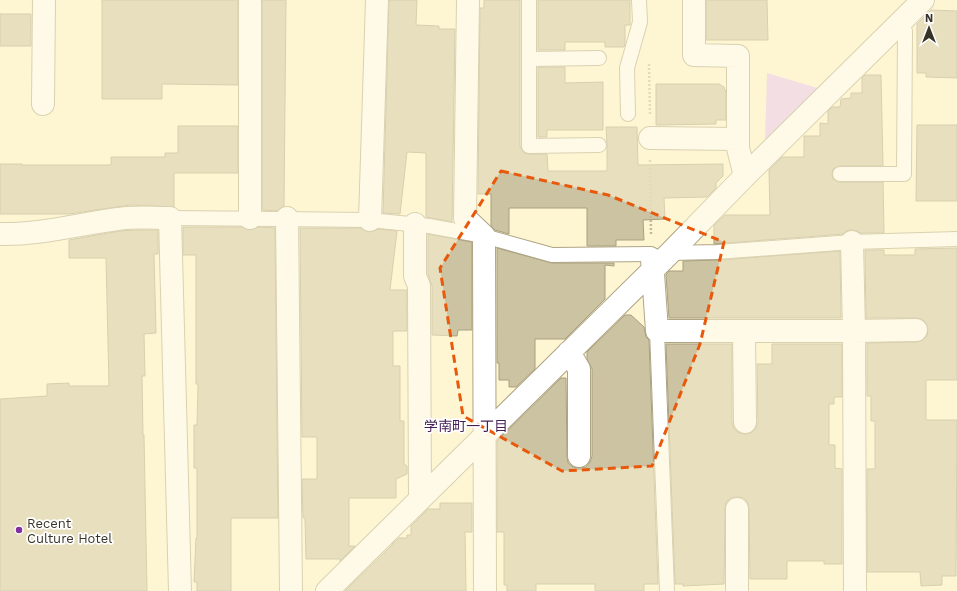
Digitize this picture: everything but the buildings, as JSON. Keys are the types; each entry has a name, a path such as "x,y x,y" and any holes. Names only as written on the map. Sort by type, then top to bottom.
{"street":[{"path":"43,104 44,0"},
{"path":"250,0 250,218"},
{"path":"370,220 377,0"},
{"path":"468,0 465,218 484,236 485,591"},
{"path":"694,0 694,55 738,56 738,148 745,176"},
{"path":"327,591 569,352 658,258 745,176 923,0"},
{"path":"650,138 738,139"},
{"path":"0,234 17,234 51,230 119,218 170,218 180,591"},
{"path":"287,218 291,591"},
{"path":"415,224 415,276 419,286 420,499"},
{"path":"852,242 854,331 855,591"},
{"path":"658,258 657,332 916,330"},
{"path":"744,332 745,422"},
{"path":"569,352 579,369 579,456"},
{"path":"737,508 737,591"}],"lane":[{"path":"529,0 529,146 599,145"},
{"path":"628,114 627,68 640,22 639,0"},
{"path":"840,174 904,174 905,31 899,24"},
{"path":"529,59 599,58"},
{"path":"170,218 370,220 415,224 484,236 552,255 658,258 852,242 957,239"},
{"path":"657,332 667,591"}],"highlighted area":[{"path":"501,171 608,195 724,242 700,344 652,466 562,471 463,416 440,268"}],"shaded area":[{"path":"767,73 821,89 765,141"}],"place":[{"name":"Recent Culture Hotel","path":"19,530"}],"district":[{"name":"学南町一丁目","path":"466,426"}]}
